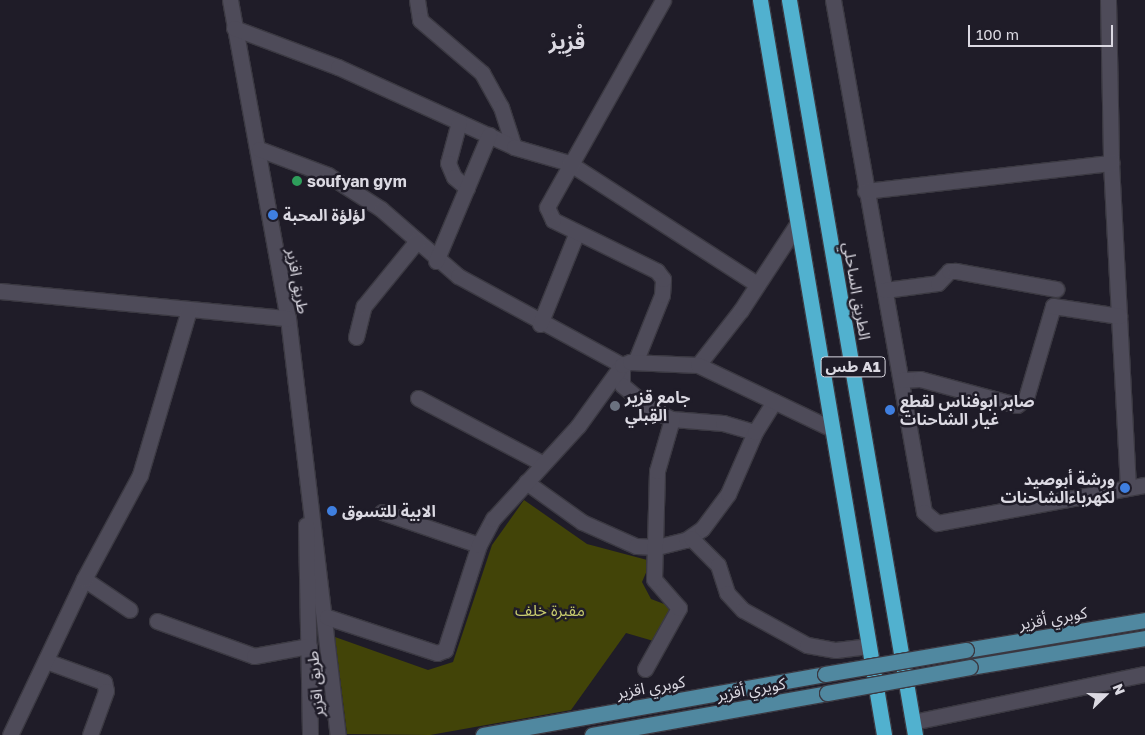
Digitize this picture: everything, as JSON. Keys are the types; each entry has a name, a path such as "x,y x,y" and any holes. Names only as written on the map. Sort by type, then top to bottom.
{"highway":[{"path":"760,0 884,735"},
{"name":"الطريق الساحلي","path":"789,0 914,728"}],"main road":[{"name":"كوبري أقزير","path":"825,674 1145,620"},
{"name":"كويري أقزير","path":"592,735 970,667 1145,638"},
{"name":"كوبري اقزير","path":"484,735 825,674"}],"street":[{"name":"طريق اقزير","path":"230,0 259,149 288,318 307,481 327,617 338,735"},
{"path":"417,0 420,20 453,44 491,87 514,148"},
{"path":"663,0 644,41 569,163 547,212 577,232 657,271 663,279 662,294 620,379 626,390 672,419 723,423 755,432"},
{"path":"833,0 865,190 885,290 924,512 930,520 937,523 1145,485"},
{"path":"1108,0 1110,163 1128,488"},
{"path":"234,28 459,122 514,148 569,163 757,284"},
{"path":"459,122 448,163 454,177 468,188"},
{"path":"436,260 468,188 488,135"},
{"path":"259,149 328,175 382,209 436,260 540,324 629,362 698,365 832,429"},
{"path":"865,190 1110,163"},
{"path":"698,365 757,284 798,223"},
{"path":"540,324 577,232"},
{"path":"356,337 364,306 417,241"},
{"path":"885,290 938,283 949,271 956,270 1056,289"},
{"path":"0,292 288,318"},
{"path":"901,380 920,379 1017,405 1026,398 1053,306 1119,316"},
{"path":"10,735 84,579 140,475 189,310"},
{"path":"327,617 441,653 449,645 479,545 493,519 588,414 629,362"},
{"path":"418,398 542,463"},
{"path":"526,482 582,522 636,546 657,547 691,538 728,494 755,432 774,402"},
{"path":"645,669 679,608 654,582 657,547 657,471 672,419"},
{"name":"طريق اقزير","path":"307,481 310,735"},
{"path":"382,512 479,545"},
{"path":"691,538 718,565 727,593 743,610 807,645 836,650 868,646"},
{"path":"84,579 130,610"},
{"path":"157,621 254,656 309,646"},
{"path":"46,661 104,682 106,691 90,735"},
{"path":"914,728 1145,674"}],"green space":[{"name":"مقبرة خلف","path":"524,500 587,544 651,561 642,582 651,599 672,607 657,642 626,633 571,710 430,735 347,734 335,637 428,670 453,662 492,545"}],"place":[{"name":"soufyan gym","path":"297,181"},
{"name":"لؤلؤة المحبة","path":"273,215"},
{"name":"جامع قزير القِبلي","path":"615,406"},
{"name":"صابر ابوفناس لقطع غيار الشاحنات","path":"890,410"},
{"name":"ورشة أبوصيد لكهرباءالشاحنات","path":"1125,488"},
{"name":"الابية للتسوق","path":"332,511"}],"district":[{"name":"قْزِيرْ","path":"567,41"}]}
